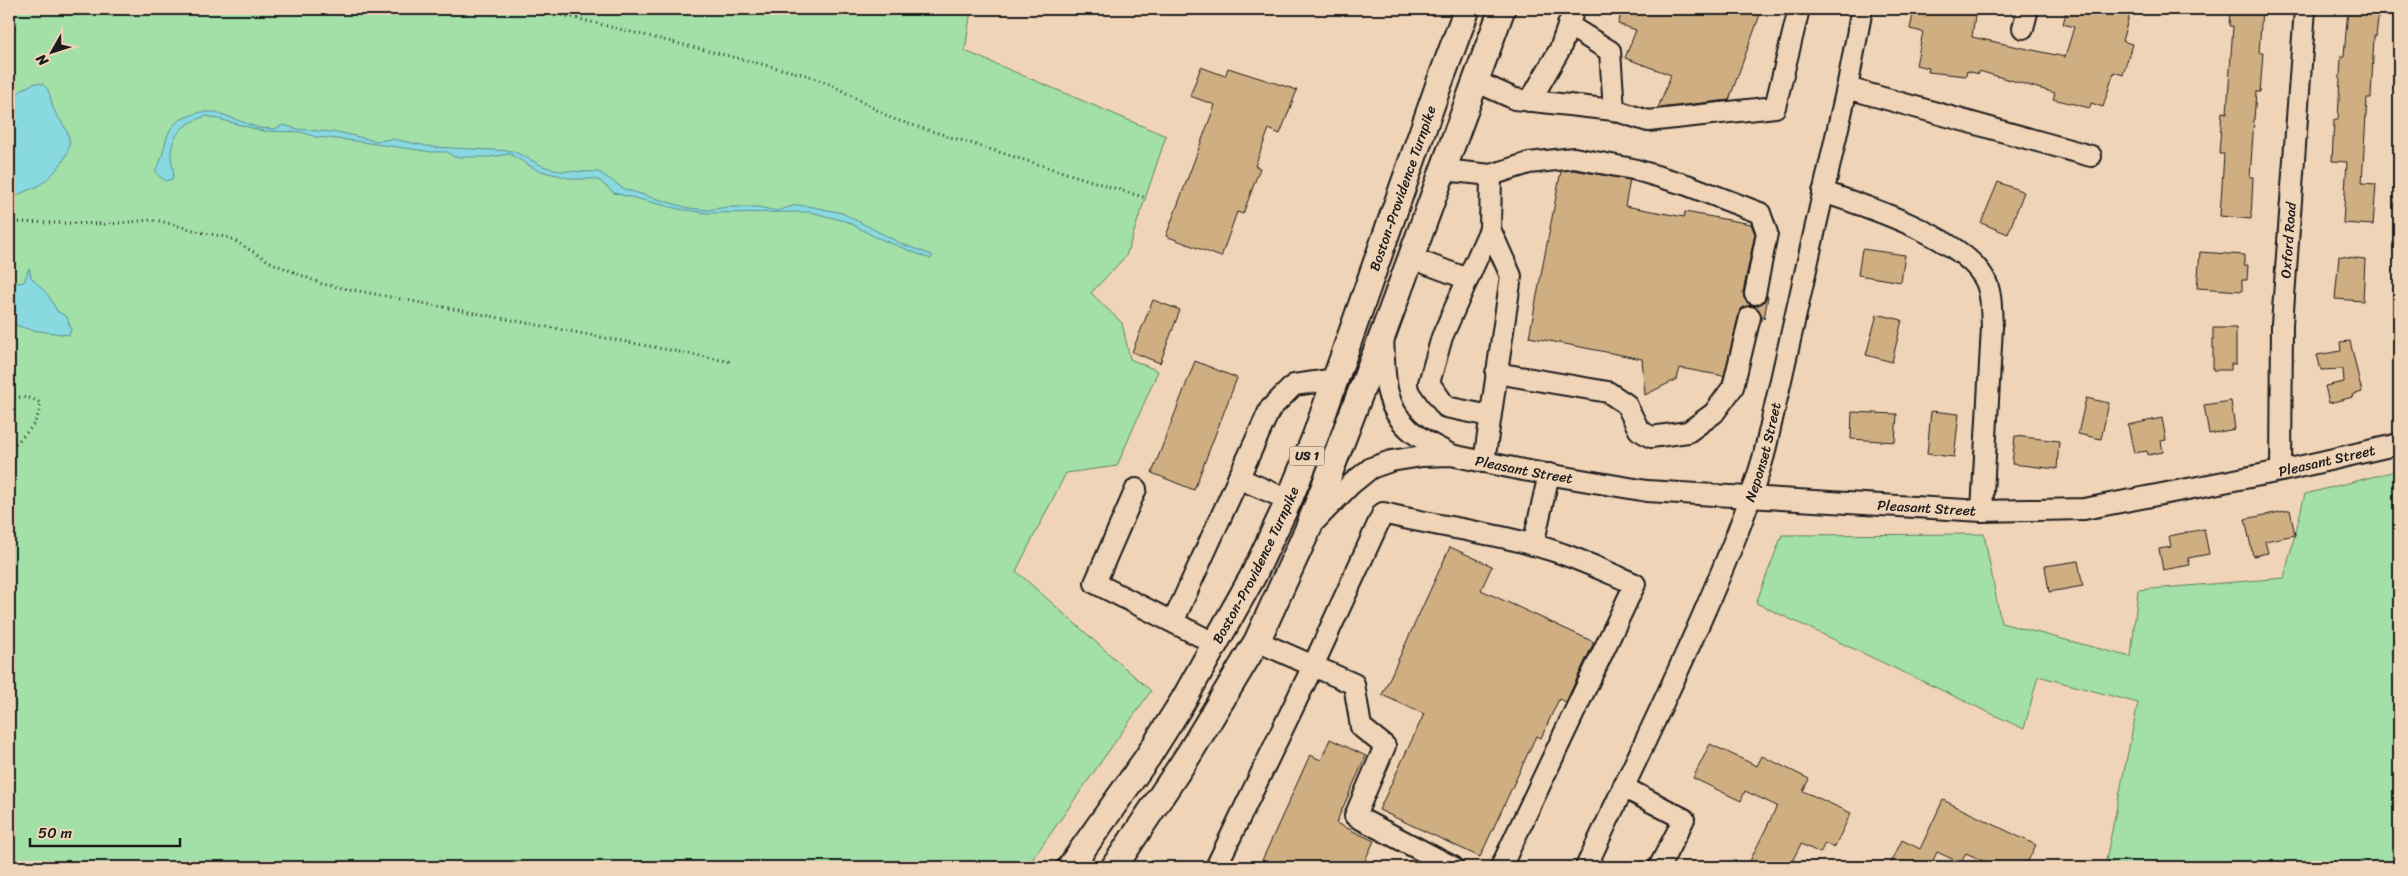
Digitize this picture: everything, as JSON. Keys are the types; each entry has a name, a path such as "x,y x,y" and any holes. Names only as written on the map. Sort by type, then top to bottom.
{"main road":[{"name":"Boston-Providence Turnpike","path":"1070,867 1147,758 1183,701 1253,576 1289,500 1336,379 1467,9"},
{"name":"Boston-Providence Turnpike","path":"1114,867 1189,754 1257,641 1308,529 1383,334 1502,9"}],"street":[{"path":"1475,81 1516,99 1614,110 1648,121 1775,107 1799,9"},
{"name":"Neponset Street","path":"1586,867 1681,665 1741,528 1752,496 1764,455 1847,88 1862,9"},
{"path":"2023,28 2028,9"},
{"name":"Oxford Road","path":"2281,470 2282,324 2305,9"},
{"path":"1530,101 1560,48 1571,17 1610,51 1614,110"},
{"path":"1847,88 2091,156"},
{"path":"1443,170 1491,174 1529,163 1574,158 1633,169 1687,185 1760,213 1767,233 1755,294"},
{"path":"1490,416 1446,407 1429,382 1442,337 1490,229 1491,174"},
{"path":"1823,192 1890,214 1946,243 1962,254 1985,278 1990,297 1992,327 1982,511"},
{"path":"1484,462 1511,276 1490,229"},
{"path":"1410,258 1468,279"},
{"path":"1496,373 1608,392 1626,404 1639,430 1651,437 1688,432 1714,414 1733,387 1750,316"},
{"name":"Pleasant Street","path":"1383,334 1387,398 1408,429 1451,455"},
{"path":"1173,622 1270,409 1294,385 1336,379"},
{"name":"Pleasant Street","path":"1308,529 1350,485 1371,468 1414,457 1451,455 1648,491 1982,511 2084,509 2281,470 2399,444"},
{"path":"1533,545 1549,474"},
{"path":"1238,478 1289,500"},
{"path":"1136,489 1095,583 1214,643"},
{"path":"1216,867 1314,666 1383,513 1555,551 1635,584 1501,867"},
{"path":"1257,641 1354,684 1361,727 1385,746 1355,816 1447,866"},
{"path":"1623,787 1684,819 1659,867"}],"path":[{"path":"538,9 806,75 832,84 893,119 1146,198"},
{"path":"9,222 104,224 160,220 230,238 285,269 330,286 732,362"},
{"path":"9,398 25,397 34,400 40,403 41,412 33,424 9,449"}],"green space":[{"path":"9,9 971,9 965,51 1166,136 1126,256 1091,293 1122,323 1130,359 1158,371 1117,466 1066,473 1016,571 1151,691 1027,867 9,867"},
{"path":"2399,470 2399,867 2120,867 2106,860 2138,703 2038,676 2024,729 1756,603 1782,535 1984,534 2001,623 2131,657 2138,590 2284,578 2305,494"}],"water":[{"path":"40,83 48,89 54,109 68,133 68,152 54,173 36,187 18,195 9,202 9,102 24,88"},
{"path":"201,112 216,112 259,128 275,129 283,125 297,129 342,133 376,141 392,139 432,147 513,151 543,166 560,171 599,172 624,189 688,208 708,210 728,207 758,207 777,211 796,205 814,207 842,213 902,244 932,255 932,257 931,259 875,237 848,222 811,212 706,213 679,209 614,193 600,181 594,179 573,179 537,170 510,154 490,157 454,157 447,152 432,152 316,137 301,132 263,131 207,116 186,125 177,135 171,156 173,176 172,179 166,181 157,174 156,170 161,161 172,126 191,115"},
{"path":"29,268 31,277 48,295 57,311 67,317 71,329 69,335 31,330 12,324 9,326 9,284 24,282"}],"building":[{"path":"1623,9 1762,9 1729,100 1658,108 1671,75 1625,58 1636,30 1618,24"},
{"path":"1914,9 1976,9 1972,37 2065,57 2074,27 2063,24 2067,9 2131,9 2122,41 2132,44 2123,75 2114,72 2103,107 2091,103 2090,108 2053,99 2055,93 1979,71 1979,74 1967,71 1966,76 1928,72 1929,68 1916,65 1923,32 1910,29"},
{"path":"2230,9 2262,9 2259,53 2263,53 2260,92 2256,92 2250,177 2253,177 2251,219 2220,216 2224,154 2219,154 2222,112 2227,113 2233,26 2229,26"},
{"path":"2348,9 2379,9 2376,37 2374,36 2371,98 2367,98 2362,183 2376,184 2373,225 2343,223 2347,162 2332,161 2334,120 2338,120 2341,56 2344,56"},
{"path":"1201,67 1225,76 1228,68 1297,90 1280,134 1269,129 1255,166 1260,168 1243,214 1237,212 1221,257 1166,236 1215,105 1190,96"},
{"path":"1574,170 1630,180 1625,206 1684,217 1685,212 1751,224 1755,234 1743,292 1744,298 1752,305 1742,308 1739,314 1724,376 1680,368 1677,379 1645,395 1642,359 1529,337 1561,171"},
{"path":"1998,182 2024,192 2008,234 1981,223"},
{"path":"1862,249 1905,255 1901,282 1858,275"},
{"path":"2200,252 2244,255 2244,265 2248,265 2247,280 2242,280 2242,291 2197,288"},
{"path":"2339,256 2365,259 2363,301 2335,299"},
{"path":"1767,296 1764,319 1758,309 1753,306 1764,302"},
{"path":"1153,300 1180,310 1160,363 1132,352"},
{"path":"1877,314 1902,320 1892,362 1866,355"},
{"path":"2213,328 2236,328 2236,364 2231,364 2231,370 2213,370"},
{"path":"2350,341 2362,392 2352,395 2353,397 2329,403 2325,386 2344,382 2343,369 2321,370 2317,355 2341,351 2340,342"},
{"path":"1195,361 1237,378 1194,490 1152,473"},
{"path":"2086,398 2109,403 2101,439 2078,434"},
{"path":"2231,401 2235,429 2209,434 2204,405"},
{"path":"1931,411 1959,414 1954,457 1927,454"},
{"path":"1852,412 1897,414 1895,442 1851,439"},
{"path":"2162,418 2166,440 2161,441 2163,452 2148,455 2147,451 2134,453 2128,425"},
{"path":"2015,436 2059,441 2057,469 2012,464"},
{"path":"2290,510 2295,535 2265,541 2268,553 2253,556 2245,519"},
{"path":"2204,529 2209,554 2188,558 2190,565 2163,570 2159,549 2171,547 2169,536"},
{"path":"1450,547 1492,566 1481,590 1594,642 1566,702 1559,699 1541,738 1536,736 1480,857 1379,810 1424,714 1382,695"},
{"path":"2078,561 2083,586 2049,592 2045,566"},
{"path":"1330,739 1366,756 1336,823 1374,841 1362,867 1259,867 1310,755 1321,760"},
{"path":"1710,744 1757,766 1762,756 1809,779 1803,791 1851,813 1834,848 1825,843 1820,853 1801,844 1789,867 1747,867 1777,806 1745,791 1741,801 1693,778"},
{"path":"1943,800 2036,845 2025,867 1996,867 1966,853 1961,863 1937,852 1930,867 1889,867 1902,840 1920,849"}]}
